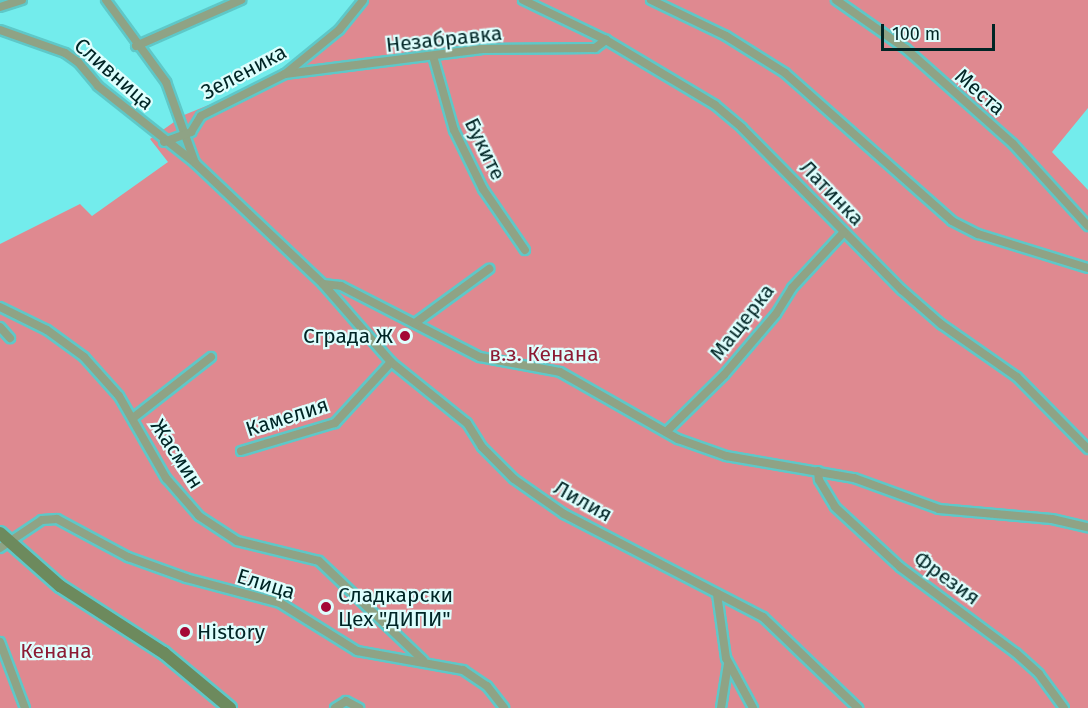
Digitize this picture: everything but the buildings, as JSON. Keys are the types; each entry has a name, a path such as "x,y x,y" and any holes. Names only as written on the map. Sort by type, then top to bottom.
{"main road":[{"path":"3,541 60,586 164,653 230,708"}],"street":[{"path":"0,7 22,0"},
{"path":"106,0 136,46 166,82 183,136 195,163"},
{"path":"136,46 241,0"},
{"name":"Зеленика","path":"165,142 191,132 201,116 285,74 339,30 363,0"},
{"name":"Латинка","path":"523,0 606,40 715,105 742,128 844,232 941,324 1042,399 1088,449"},
{"path":"651,0 726,36 772,64 839,118 952,222 978,234 1088,268"},
{"name":"Места","path":"836,0 906,49 1014,144 1088,226"},
{"name":"Сливница","path":"0,30 65,53 165,142 195,163"},
{"name":"Незабравка","path":"285,74 482,49 595,48 606,40"},
{"name":"Буките","path":"433,56 454,130 483,189 525,250"},
{"name":"Лилия","path":"195,163 323,284 392,362 457,412 494,460 549,505 771,623 786,643 858,708"},
{"name":"Мащерка","path":"666,432 724,375 776,314 792,288 844,232"},
{"path":"415,323 489,269"},
{"path":"323,284 341,286 487,360 560,372 666,432 726,456 854,478 939,509 1019,515 1088,527"},
{"name":"Жасмин","path":"0,307 47,330 84,357 119,396 166,478 198,516 237,540 319,561 423,660"},
{"path":"0,327 10,338"},
{"path":"133,418 211,357"},
{"name":"Камелия","path":"241,451 335,423 392,362"},
{"name":"Фрезия","path":"818,471 819,480 835,507 900,567 1016,653 1038,674 1064,708"},
{"name":"Елица","path":"3,541 42,520 57,519 128,557 195,581 280,603 347,647 423,660 469,673 487,686 504,708"},
{"path":"717,594 728,664 721,708"},
{"path":"0,642 25,708"},
{"path":"728,664 753,708"},
{"path":"335,708 346,701 359,708"}],"green space":[{"name":"в.з. Кенана","path":"362,0 1088,0 1088,108 1052,152 1088,190 1088,708 0,708 0,244 80,204 92,216 168,162 150,139 184,115 285,74 323,45"}],"place":[{"name":"Сграда Ж","path":"405,336"},
{"name":"Сладкарски Цех \"ДИПИ\"","path":"326,607"},
{"name":"History","path":"185,632"}],"park label":[{"name":"Кенана","path":"56,651"}]}
